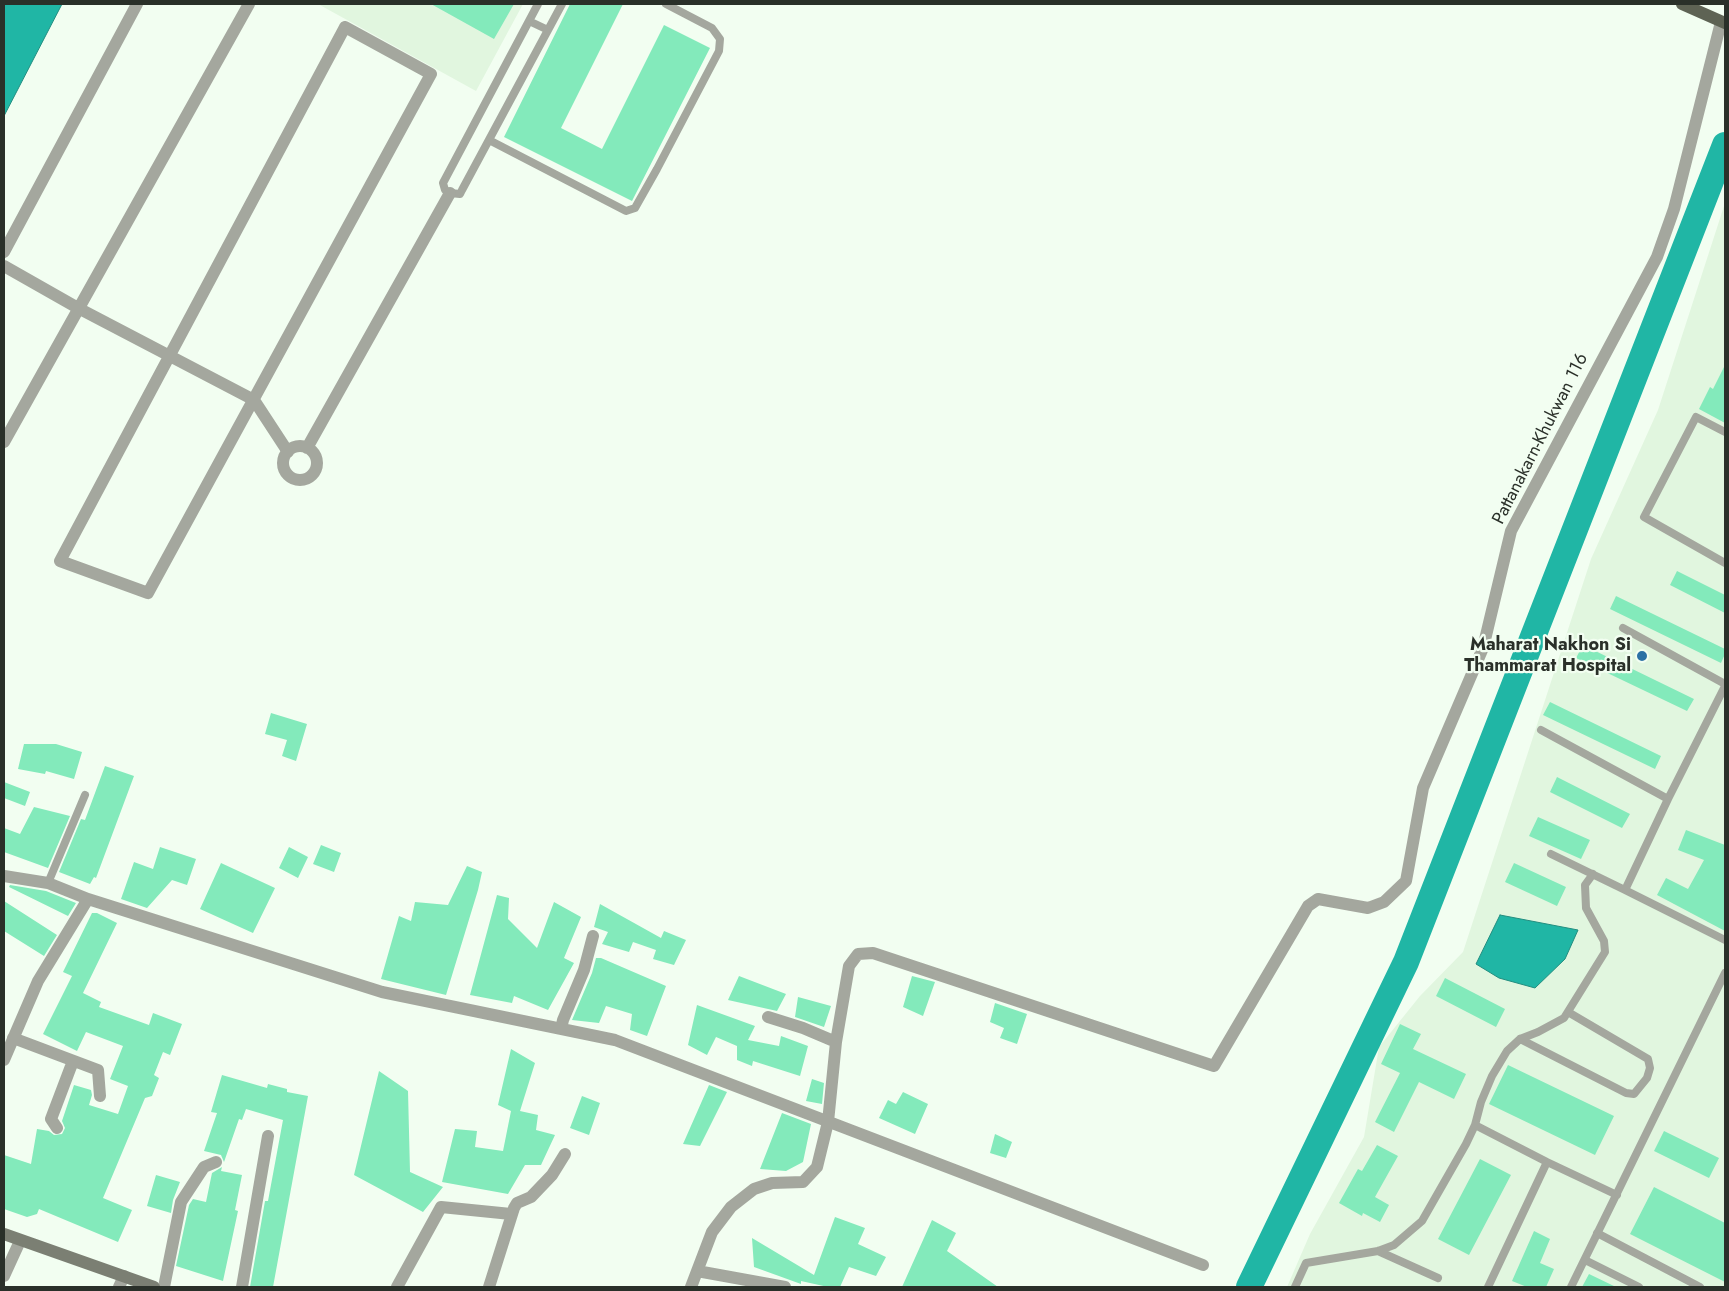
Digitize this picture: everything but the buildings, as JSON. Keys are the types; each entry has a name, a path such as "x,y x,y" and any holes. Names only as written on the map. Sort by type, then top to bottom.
{"main road":[{"path":"1682,4 1724,19"},
{"path":"4,1234 122,1282 154,1287"}],"street":[{"path":"4,252 137,4"},
{"path":"4,442 249,4"},
{"name":"Pattanakarn-Khukwan 116","path":"836,1042 849,966 858,954 873,953 1214,1066 1308,906 1318,899 1368,908 1384,902 1406,881 1423,788 1483,648 1511,532 1657,257 1674,209 1724,19"},
{"path":"345,27 431,74 148,593 60,561 170,356 345,27"},
{"path":"307,448 450,193"},
{"path":"4,266 78,308 254,400 288,452"},
{"path":"297,447 307,448 315,455 317,465 312,475 302,480 291,478 284,469 285,457 288,452 297,447"},
{"path":"4,876 48,882 88,899 382,992 615,1040 1203,1265"},
{"path":"4,1060 38,981 88,899"},
{"path":"561,1029 584,970 593,936"},
{"path":"691,1287 712,1232 731,1207 754,1189 772,1183 803,1182 818,1167 828,1122 836,1042 803,1028 768,1017"},
{"path":"13,1038 98,1070 100,1096"},
{"path":"57,1128 51,1119 73,1061"},
{"path":"242,1287 268,1136"},
{"path":"489,1287 511,1214 517,1204 531,1197 552,1175 565,1154"},
{"path":"164,1287 181,1202 204,1167 216,1162"},
{"path":"397,1287 441,1207 511,1214"},
{"path":"4,1276 20,1241"},
{"path":"697,1272 785,1287"}],"lane":[{"path":"538,4 443,183 446,190 450,193 460,194 562,4"},
{"path":"489,140 615,206 626,211 635,208 658,169 719,51 720,39 712,28 666,4"},
{"path":"529,21 548,30"},
{"path":"1725,432 1696,417 1644,518 1725,563"},
{"path":"1623,628 1725,685 1625,890"},
{"path":"1541,730 1668,800"},
{"path":"48,882 85,794"},
{"path":"1551,854 1725,940"},
{"path":"1295,1287 1306,1263 1378,1252 1394,1245 1422,1222 1466,1144 1475,1125 1481,1102 1492,1076 1507,1051 1520,1039 1564,1018 1605,952 1604,941 1586,908 1585,885 1593,874"},
{"path":"1571,1287 1725,973"},
{"path":"1520,1039 1626,1093 1634,1094 1647,1078 1650,1068 1648,1059 1568,1012"},
{"path":"1475,1125 1617,1195"},
{"path":"1488,1287 1548,1162"},
{"path":"1597,1233 1700,1287"},
{"path":"1378,1252 1438,1278"},
{"path":"1585,1260 1639,1287"}],"shaded area":[{"path":"318,4 523,4 476,91"},
{"name":"Maharat Nakhon Si Thammarat Hospital","path":"1725,203 1725,1287 1287,1287 1310,1234 1364,1137 1379,1047 1420,996 1463,952 1591,559 1658,410"}],"water":[{"path":"4,4 62,4 4,116"},
{"path":"1500,915 1578,930 1565,959 1535,988 1499,978 1476,964"}],"waterway":[{"path":"1249,1287 1406,962 1725,145"}],"place":[{"name":"Maharat Nakhon Si Thammarat Hospital","path":"1642,656"}]}
